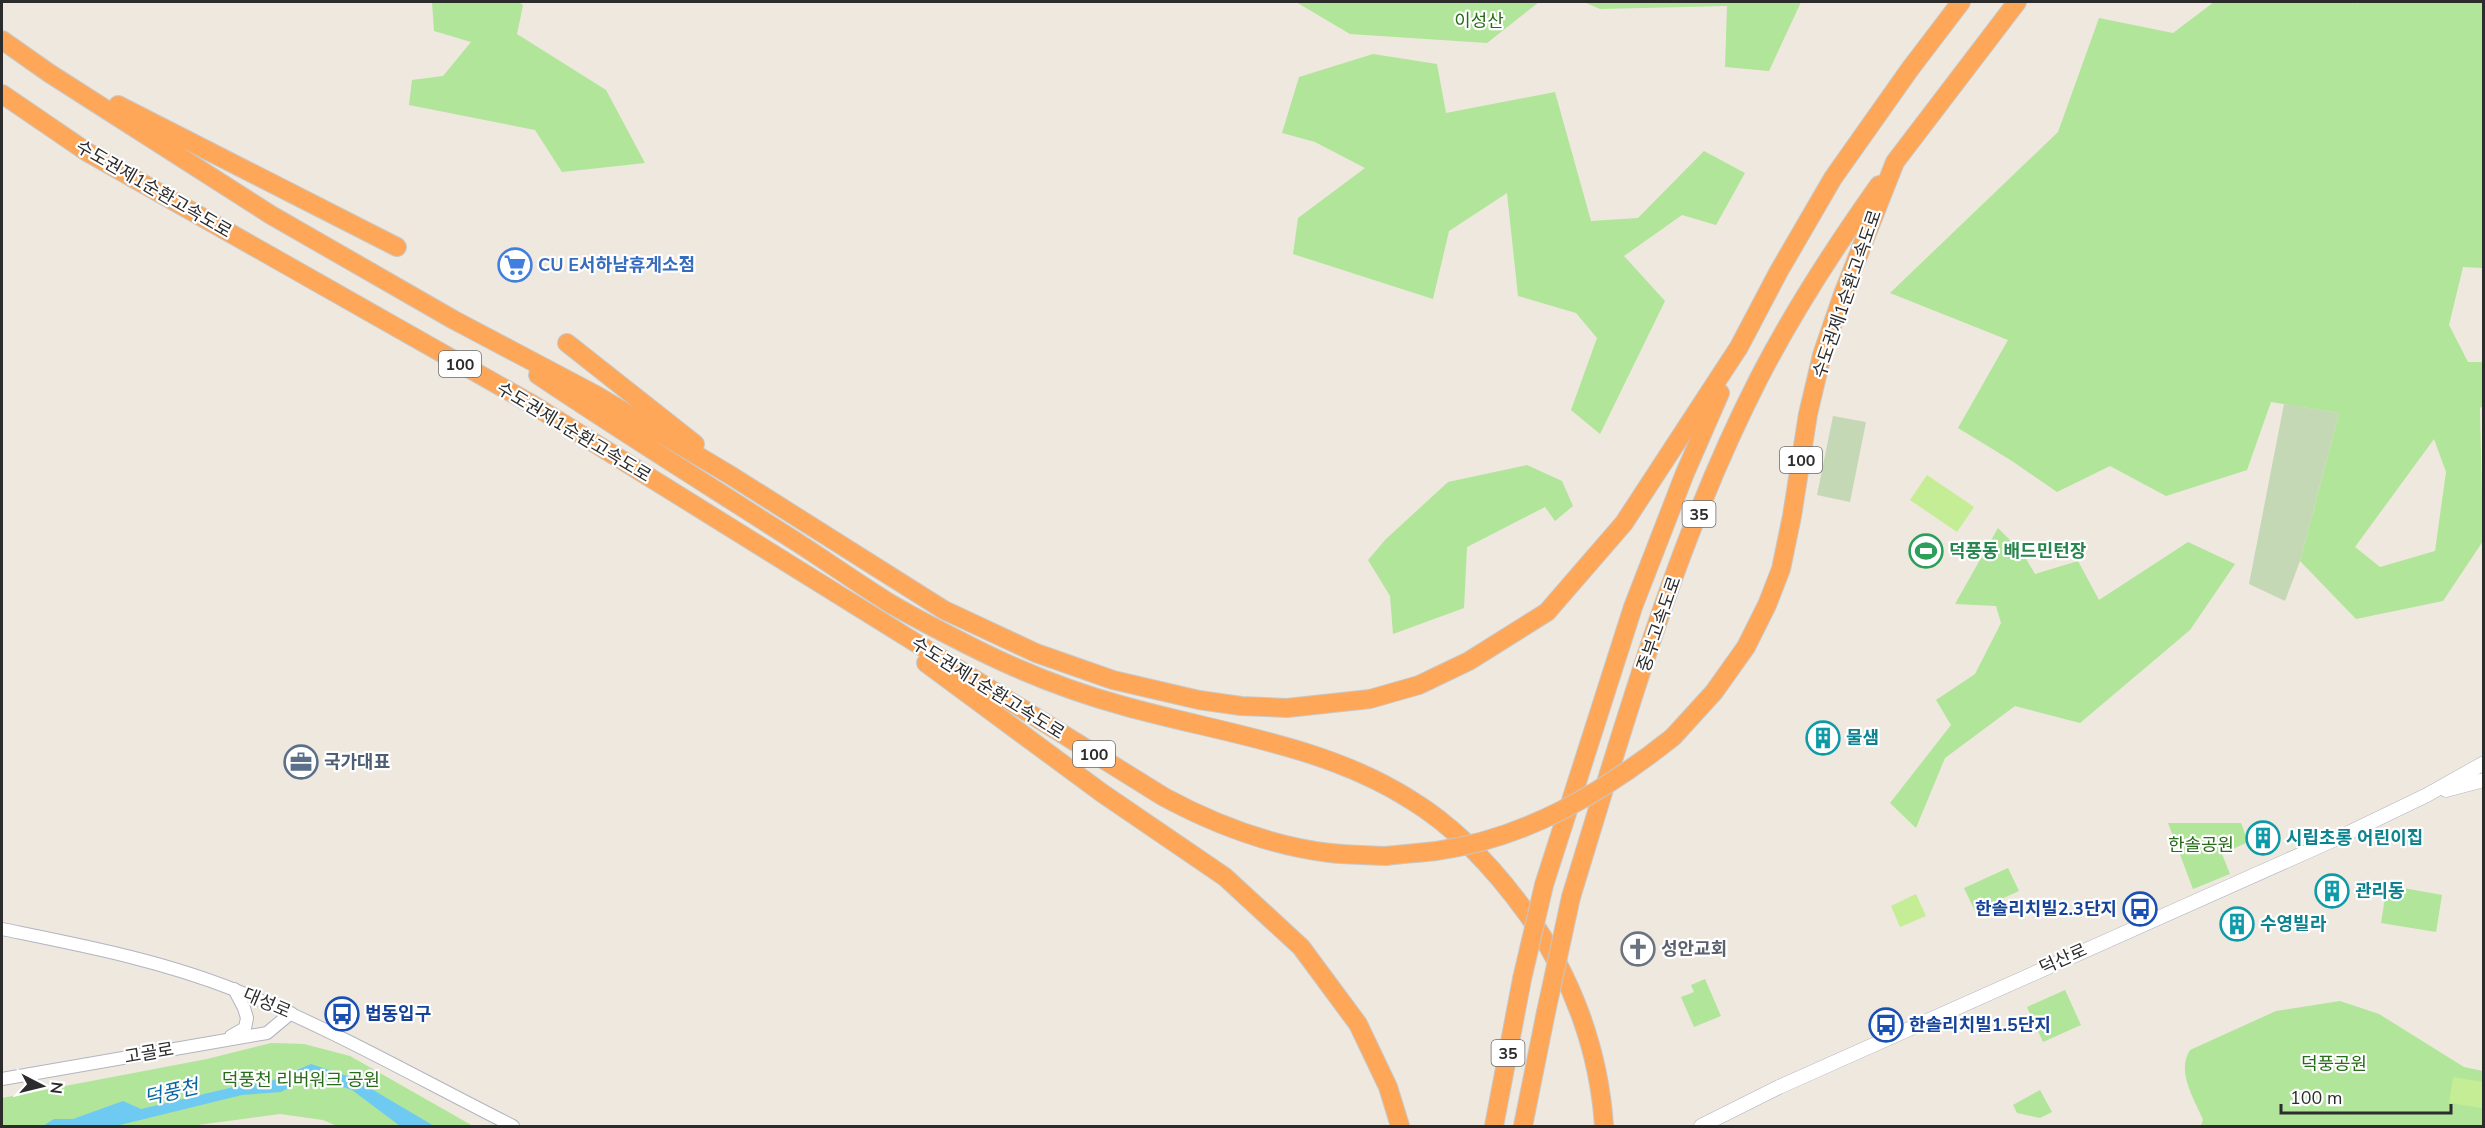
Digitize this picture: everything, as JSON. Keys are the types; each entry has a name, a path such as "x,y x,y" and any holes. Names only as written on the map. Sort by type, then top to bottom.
{"highway":[{"name":"수도권제1순환고속도로","path":"2,40 49,73 113,108 271,215 454,320 596,395 730,475 944,610 1036,653 1113,680 1198,700 1241,706 1287,708 1370,699 1419,685 1469,661 1547,612 1624,523 1739,347 1779,271 1833,178 1910,69 1961,2"},
{"name":"수도권제1순환고속도로","path":"2,94 32,117 87,152 530,403 1164,797 1208,820 1270,841 1330,853 1386,856 1438,851 1491,838 1534,823 1578,802 1631,771 1673,737 1714,692 1746,646 1781,569 1808,414 1822,355 1843,294 1895,162 2017,2"},
{"path":"113,108 397,247"},
{"name":"중부고속도로","path":"1523,1126 1571,897 1633,697 1714,474 1759,378 1800,303 1830,255 1895,162"},
{"path":"454,320 590,411 828,561 891,604 986,654 1071,689 1123,706 1299,750 1357,771 1412,800 1448,828 1486,863 1514,896 1549,944 1569,982 1594,1059 1604,1126"},
{"path":"567,343 668,421 730,475"},
{"name":"중부고속도로","path":"1494,1126 1522,979 1544,885 1633,607 1685,473 1739,347"},
{"path":"825,588 1102,793 1225,878 1301,947 1358,1024 1388,1088 1400,1126"}],"main road":[{"name":"덕산로","path":"1701,1126 1779,1087 2340,837 2427,795 2484,763"},
{"name":"덕산로","path":"2427,795 2484,780"}],"street":[{"name":"대성로","path":"2,928 134,958 234,989 291,1013 513,1126"},
{"path":"222,1040 245,1028 247,1018 234,989"},
{"name":"고골로","path":"2,1078 267,1032 291,1013"}],"green space":[{"path":"432,2 519,2 523,5 517,34 606,90 645,163 562,172 535,130 409,105 412,80 443,76 471,42 434,31"},
{"name":"이성산","path":"1296,2 1539,2 1487,43 1350,34"},
{"path":"1584,2 1801,2 1769,71 1725,67 1727,6 1600,9"},
{"path":"2214,2 2356,2 2357,4 2359,2 2483,2 2483,268 2463,267 2449,325 2468,362 2483,362 2483,406 2480,408 2483,541 2443,601 2356,619 2300,561 2339,413 2271,402 2247,470 2166,496 2110,466 2057,492 1958,428 2008,340 1890,293 2058,132 2099,18 2173,33","holes":["2434,439 2446,472 2435,551 2380,567 2355,547"]},
{"path":"1373,54 1437,64 1446,113 1555,92 1591,221 1638,218 1704,151 1745,173 1716,225 1682,215 1624,256 1665,301 1600,434 1571,410 1597,338 1576,313 1518,296 1507,193 1449,231 1433,299 1293,254 1298,218 1365,168 1315,142 1282,133 1299,77"},
{"path":"2284,404 2339,413 2300,561 2285,601 2249,584"},
{"path":"1833,416 1866,422 1850,502 1817,495"},
{"path":"1527,465 1562,481 1573,506 1555,521 1545,507 1467,547 1464,608 1393,634 1390,596 1368,560 1386,539 1448,482"},
{"path":"1927,475 1974,507 1957,532 1910,500"},
{"path":"1998,528 2022,552 2035,574 2078,561 2099,600 2188,542 2235,564 2190,630 2080,723 2015,706 1945,758 1916,828 1890,803 1951,725 1936,700 1975,674 2001,623 1996,606 1955,604"},
{"name":"한솔공원","path":"2168,823 2241,823 2248,842 2222,854 2230,874 2193,889"},
{"path":"2008,868 2019,891 1975,911 1964,888"},
{"path":"2387,885 2442,895 2436,932 2381,923"},
{"path":"1916,894 1926,916 1900,927 1891,906"},
{"path":"1705,979 1721,1016 1694,1027 1681,997 1694,992 1691,985"},
{"path":"2065,990 2081,1025 2043,1042 2027,1007"},
{"name":"덕풍공원","path":"2340,1001 2379,1014 2464,1067 2483,1071 2483,1126 2201,1126 2203,1120 2191,1094 2186,1076 2186,1058 2190,1050 2276,1011"},
{"name":"덕풍천 리버워크 공원","path":"271,1043 304,1044 350,1056 473,1126 337,1126 323,1120 280,1114 190,1126 2,1126 2,1098 207,1059"},
{"path":"2453,1077 2483,1082 2482,1108 2449,1103"},
{"path":"2040,1090 2052,1112 2040,1118 2017,1113 2013,1105"}],"water":[{"path":"311,1064 353,1078 434,1126 400,1126 352,1090 311,1076 281,1092 242,1095 120,1125 43,1126 54,1119 73,1119 123,1101 141,1109 242,1085 264,1084"}],"place":[{"name":"CU E서하남휴게소점","path":"515,265"},
{"name":"덕풍동 배드민턴장","path":"1926,551"},
{"name":"물샘","path":"1823,738"},
{"name":"국가대표","path":"301,762"},
{"name":"시립초롱 어린이집","path":"2263,838"},
{"name":"관리동","path":"2332,891"},
{"name":"한솔리치빌2.3단지","path":"2140,909"},
{"name":"수영빌라","path":"2237,924"},
{"name":"성안교회","path":"1638,949"},
{"name":"법동입구","path":"342,1014"},
{"name":"한솔리치빌1.5단지","path":"1886,1025"}],"water label":[{"name":"덕풍천","path":"171,1092"}]}
